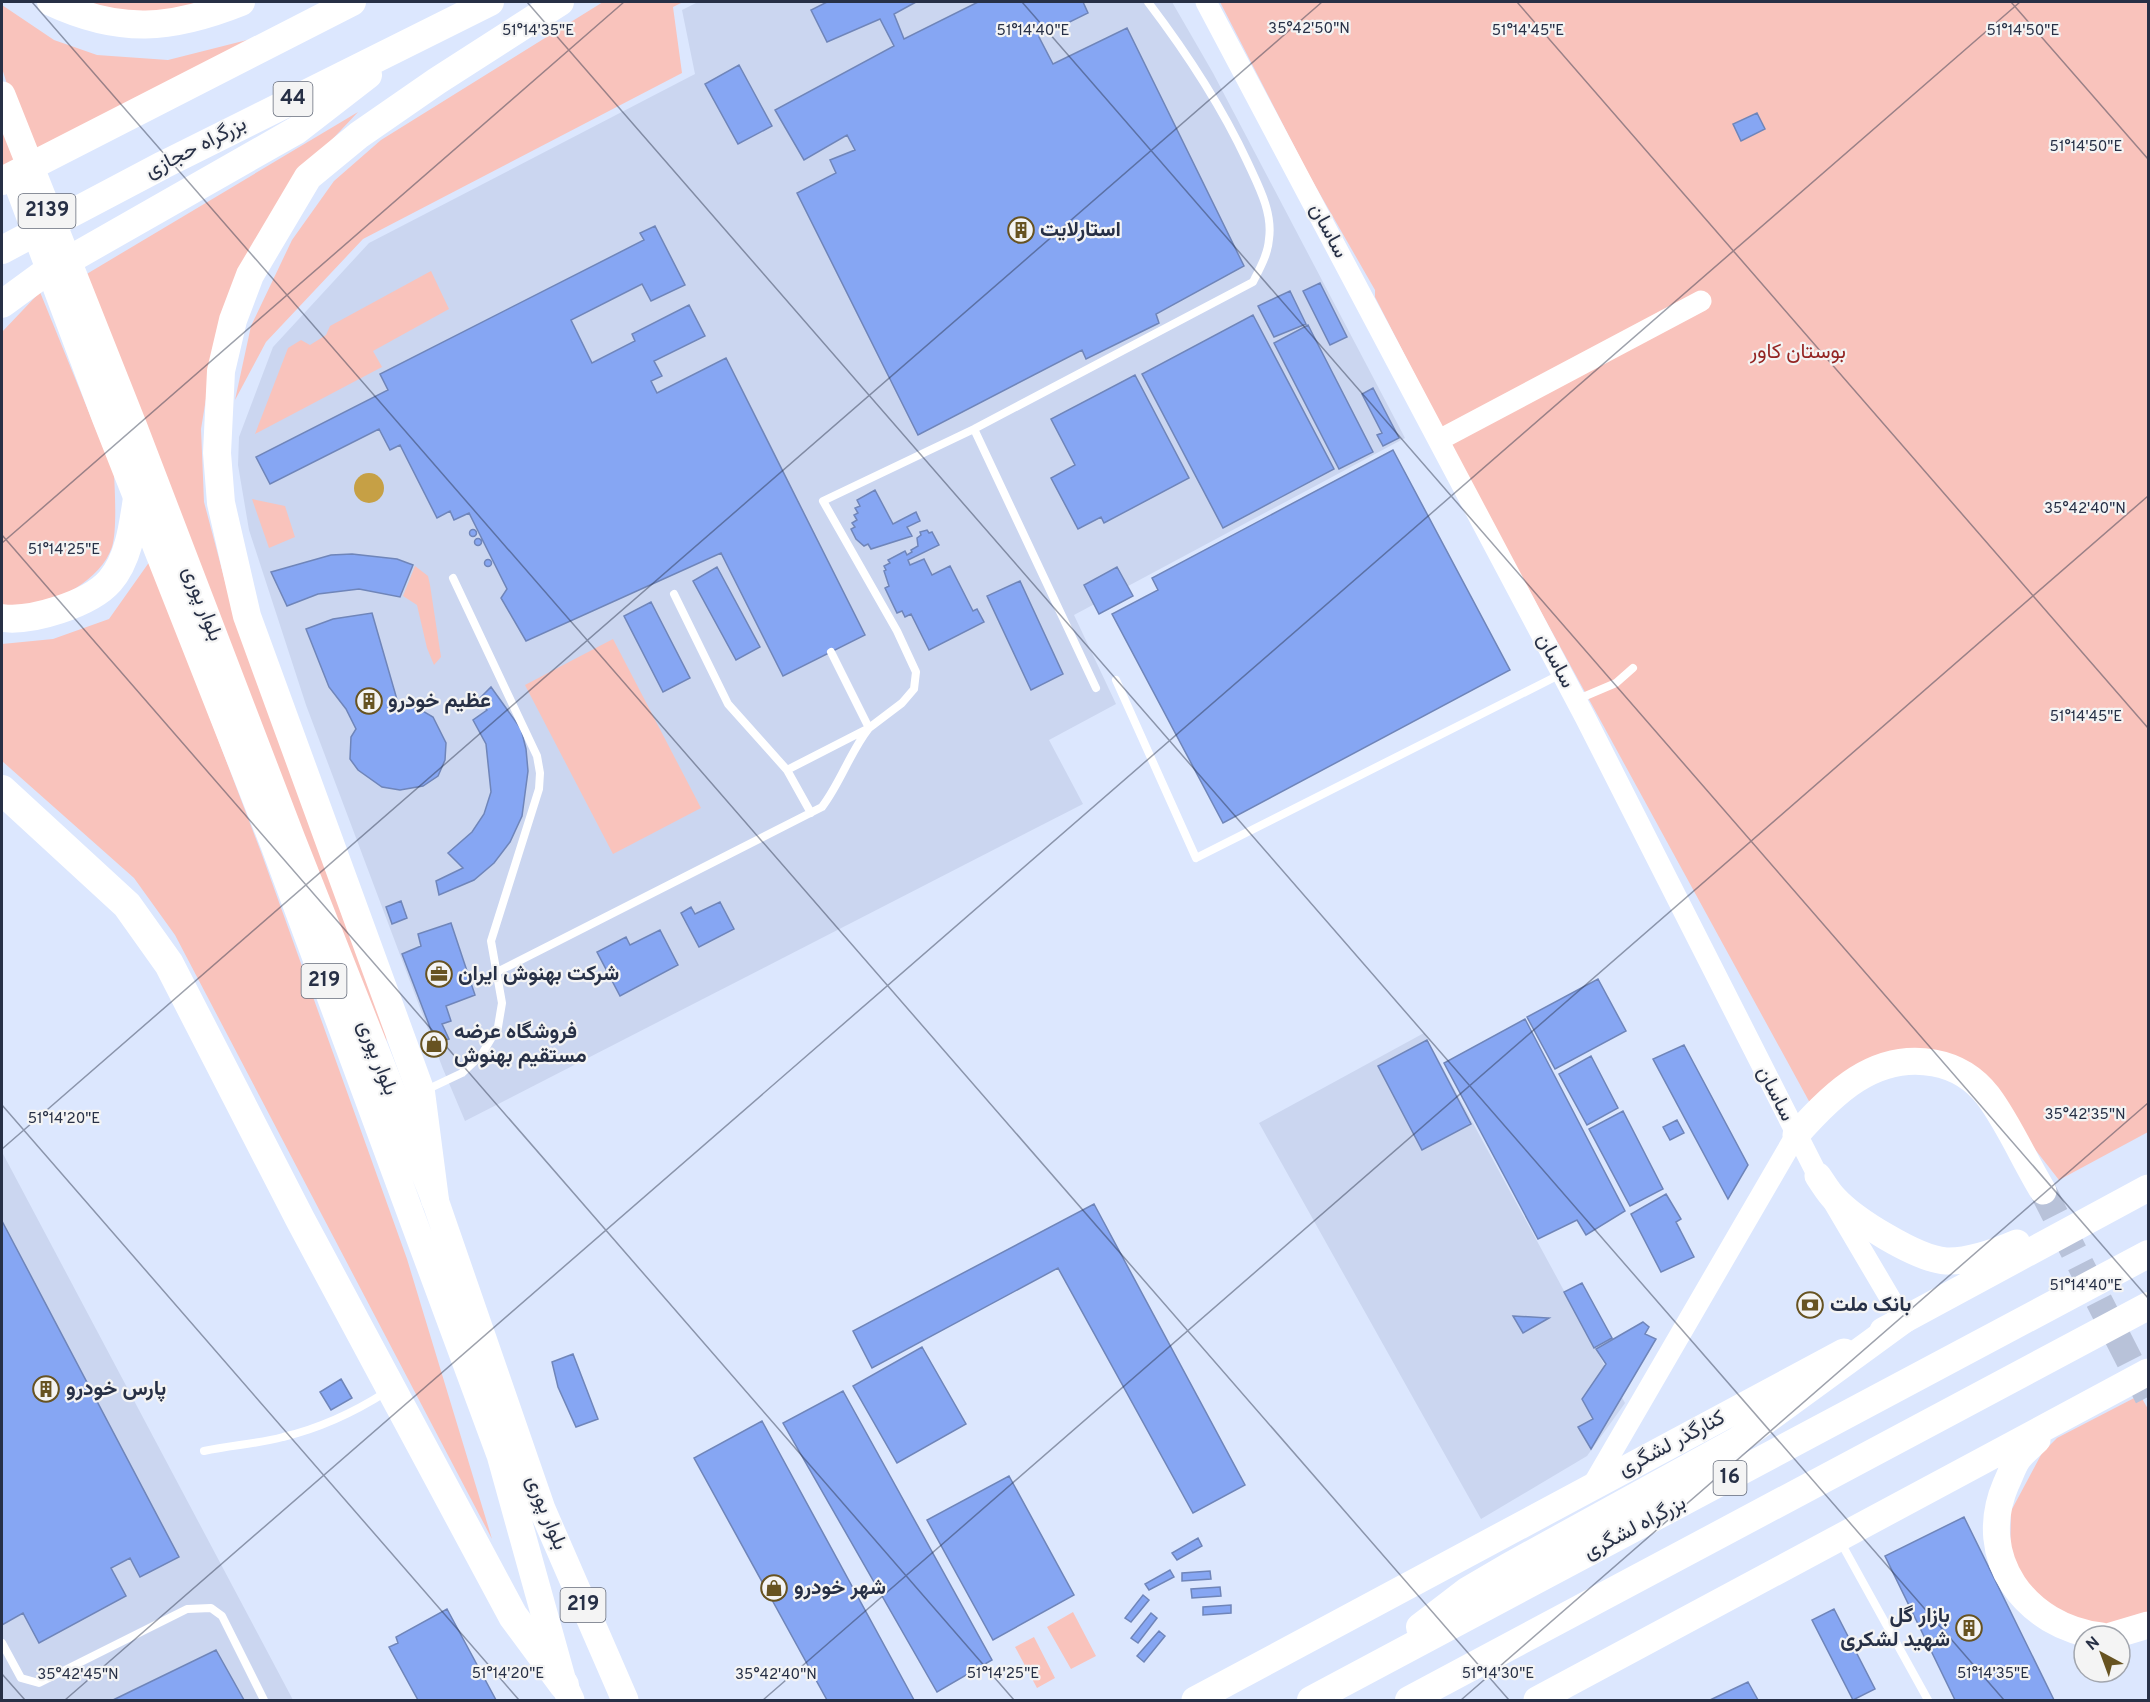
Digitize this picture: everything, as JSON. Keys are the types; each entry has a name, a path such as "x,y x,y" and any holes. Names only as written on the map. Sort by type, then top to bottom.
{"highway":[{"path":"51,2 102,22 163,24 208,15 241,2"},
{"path":"2,181 352,2"},
{"name":"بزرگراه حجازی","path":"2,250 163,165 490,2"},
{"path":"435,1200 421,1092 247,616 221,503 217,453 221,371 233,320 250,275 308,177 359,135 560,2"},
{"path":"2,304 39,277 297,130 418,36"},
{"path":"2,618 30,618 56,611 109,582 122,561 133,528 136,498"},
{"path":"2,790 127,905 169,964 391,1389 513,1616 567,1693"},
{"name":"بزرگراه لشگری","path":"1311,1701 2148,1254"},
{"name":"16","path":"1409,1701 2148,1306"},
{"path":"1346,1682 1467,1591 1737,1441 1904,1320"}],"main road":[{"path":"3,100 8,143"},
{"name":"2139","path":"8,143 66,284"},
{"name":"بلوار پوری","path":"66,284 136,498 274,845 500,1455 567,1693"},
{"name":"بلوار پوری","path":"66,284 435,1200 542,1509 625,1701"},
{"path":"1796,1135 1845,1086 1868,1072 1903,1061 1920,1060 1961,1072 1988,1096 2043,1191"},
{"path":"1818,1176 1834,1198 1862,1222 1917,1251 1945,1261 1991,1254 2057,1227 2072,1229"},
{"name":"کنارگذر لشگری","path":"1195,1701 2148,1188"},
{"path":"1537,1701 2148,1372"},
{"path":"2050,1425 2017,1460 2002,1495 1997,1515 2000,1553 2007,1573 2022,1599 2040,1615 2060,1627 2072,1631"},
{"path":"2132,1630 2148,1625"}],"street":[{"name":"ساسان","path":"1206,2 1562,673 1796,1135 1904,1320"},
{"path":"1439,440 1701,302"},
{"path":"1591,1488 1796,1135"}],"lane":[{"path":"787,770 869,728 902,703 914,689 916,672 897,631 823,501 974,429 1253,282 1264,259 1270,238 1264,198 1224,112 1190,59 1148,2"},
{"path":"974,429 1096,688"},
{"path":"421,1092 462,1073 482,1054 498,1027 502,1003 491,941 539,789 540,773 537,756 453,578"},
{"path":"674,594 728,704 787,770 811,813"},
{"path":"831,652 869,728"},
{"path":"1575,700 1616,682 1633,668"},
{"path":"1116,680 1196,858 1562,673"},
{"path":"495,973 822,807 838,785 859,741 869,728"},
{"path":"204,1451 236,1443 281,1438 336,1421 391,1389"},
{"path":"1839,1539 1928,1701"},
{"path":"2,1643 21,1678 39,1683 187,1609 211,1608 222,1616 264,1701"}],"shaded area":[{"path":"698,2 1172,2 1213,73 1405,438 1074,615 1116,704 1049,740 1083,804 465,1121 443,1069 306,705 249,530 238,465 239,437 273,347 369,243 695,74 682,10"},
{"path":"369,473 380,477 384,488 380,499 369,503 358,499 354,488 358,477"},
{"path":"1424,1033 1625,1403 1587,1456 1481,1519 1259,1123"},
{"name":"پارس خودرو","path":"2,1152 293,1700 2,1700"}],"green space":[{"path":"77,2 201,2 178,13 106,12"},
{"path":"603,2 683,2 673,7 682,73 363,239 266,342 235,400 251,326 292,240 334,181 381,140"},
{"name":"بوستان کاور","path":"1220,2 2148,2 2148,1132 2059,1180 1997,1101 1936,1055 1810,1103 1471,484 1375,297 1375,290 1309,175"},
{"path":"2,5 54,40 97,55 168,60 251,39 2,168 2,132 19,123 2,68"},
{"path":"358,112 293,181 214,350 201,429 204,502 234,615 387,1032 385,1057 80,278"},
{"path":"431,271 449,309 373,351 382,367 255,434 288,348 301,340 310,345 326,335 330,326"},
{"path":"40,292 114,474 115,531 112,547 106,559 88,579 50,601 16,609 2,607 2,332"},
{"path":"252,499 285,506 295,537 269,548"},
{"path":"150,561 261,852 407,1259 492,1539 175,935 134,878 2,761 2,644 53,639 109,619"},
{"path":"415,566 428,576 430,585 441,657 434,665 427,648 417,605 403,596"},
{"path":"613,639 701,808 613,854 525,685"},
{"path":"2140,1395 2148,1409 2148,1618 2132,1624 2058,1620 2010,1565 2011,1511 2042,1453 2057,1438"},
{"path":"1073,1612 1096,1656 1071,1669 1047,1627"},
{"path":"1034,1637 1055,1678 1037,1688 1015,1647"}],"building":[{"name":"استارلایت","path":"827,2 916,2 894,14 904,39 978,2 1083,2 1088,13 1039,37 1053,64 1127,28 1244,266 1156,314 1159,323 1086,359 1082,350 918,435 797,193 836,173 830,160 855,150 847,135 804,160 775,110 894,46 880,19 827,42 811,10"},
{"path":"739,65 772,126 738,144 705,84"},
{"path":"1757,113 1765,129 1741,141 1733,124"},
{"path":"655,226 685,285 651,301 642,284 571,320 592,363 635,341 632,334 689,305 705,336 654,361 662,376 651,381 657,393 726,358 865,635 783,676 721,553 526,641 501,598 507,589 469,513 454,520 450,511 437,518 400,445 390,450 379,429 270,484 256,457 388,390 380,374 644,240 640,233"},
{"path":"1320,283 1347,337 1330,345 1303,291"},
{"path":"1290,291 1306,324 1274,337 1258,306"},
{"path":"1253,315 1334,469 1223,528 1142,374"},
{"path":"1308,325 1373,452 1339,469 1274,343"},
{"path":"1135,375 1189,478 1104,523 1101,517 1078,529 1051,478 1075,465 1051,419"},
{"path":"1373,388 1399,438 1383,446 1377,435 1382,433 1362,394"},
{"path":"1393,450 1510,670 1223,823 1112,614 1158,590 1152,578"},
{"path":"875,490 893,524 916,512 920,521 907,527 912,536 871,549 868,544 864,546 856,539 851,529 855,527 852,523 857,520 854,515 858,513 855,508 860,506 857,500"},
{"path":"473,529 477,533 473,537 469,533"},
{"path":"927,530 929,533 932,532 939,545 908,560 910,565 924,559 932,575 950,566 973,611 977,609 984,622 929,650 911,614 905,617 902,611 897,613 885,588 889,586 884,571 886,570 884,566 890,563 888,560 905,551 907,555 912,552 911,550 918,546 917,538 921,535 920,532"},
{"path":"478,539 481,542 478,545 475,542"},
{"path":"352,554 397,559 413,565 400,597 359,589 318,594 287,606 271,572 331,555"},
{"path":"488,560 491,563 488,566 485,563"},
{"path":"717,567 760,647 736,660 693,581"},
{"path":"1117,567 1133,596 1099,614 1084,585"},
{"path":"1020,581 1063,674 1031,690 987,596"},
{"path":"651,602 690,678 663,692 624,616"},
{"name":"عظیم خودرو","path":"372,613 400,710 416,707 433,717 446,743 445,760 438,776 423,786 400,790 382,787 358,770 350,759 351,737 356,729 346,709 329,687 306,629 333,619"},
{"path":"491,687 521,729 526,749 528,771 522,816 510,842 494,863 474,880 439,895 436,881 463,868 448,853 472,832 484,814 491,792 486,744 473,720 487,710 479,699"},
{"path":"401,901 407,918 392,924 386,907"},
{"path":"720,902 734,929 699,947 681,913 691,907 695,914"},
{"name":"شرکت بهنوش ایران","path":"451,923 475,995 446,1006 451,1021 442,1024 449,1039 436,1043 402,954 421,946 418,934"},
{"path":"660,930 678,965 620,996 597,952 626,937 630,945"},
{"path":"1598,979 1626,1031 1555,1069 1527,1017"},
{"path":"1525,1019 1625,1211 1586,1235 1577,1220 1538,1239 1444,1063"},
{"path":"1427,1040 1471,1124 1422,1150 1378,1066"},
{"path":"1684,1045 1748,1165 1728,1199 1653,1059"},
{"path":"1591,1056 1618,1108 1587,1125 1559,1074"},
{"path":"1623,1111 1663,1189 1630,1206 1589,1129"},
{"path":"1677,1120 1684,1133 1670,1140 1663,1127"},
{"path":"1666,1194 1681,1219 1676,1222 1694,1257 1661,1272 1631,1214"},
{"path":"1094,1204 1245,1485 1193,1513 1058,1268 872,1368 853,1331"},
{"name":"پارس خودرو","path":"2,1221 179,1557 140,1577 130,1558 111,1568 126,1596 39,1643 23,1613 2,1625"},
{"path":"1582,1283 1612,1338 1594,1348 1564,1292"},
{"path":"1513,1316 1549,1318 1523,1333"},
{"path":"1643,1322 1649,1327 1645,1334 1656,1339 1591,1449 1578,1427 1593,1419 1582,1399 1606,1364 1596,1349"},
{"path":"922,1347 966,1424 897,1463 853,1386"},
{"path":"573,1354 598,1419 576,1427 558,1387 552,1362"},
{"path":"341,1379 352,1398 331,1410 320,1392"},
{"path":"843,1391 992,1660 937,1692 783,1423"},
{"path":"762,1421 914,1700 827,1700 694,1458"},
{"path":"1009,1476 1074,1595 993,1640 927,1520"},
{"name":"بازار گل شهید لشکری","path":"1964,1517 2054,1700 1955,1700 1885,1556"},
{"path":"1198,1538 1202,1546 1177,1560 1172,1553"},
{"path":"1170,1570 1174,1577 1149,1590 1145,1584"},
{"path":"1210,1571 1211,1579 1182,1581 1182,1573"},
{"path":"1220,1587 1221,1596 1192,1598 1191,1589"},
{"path":"1143,1595 1149,1600 1131,1622 1125,1618"},
{"path":"1231,1605 1231,1613 1203,1615 1203,1607"},
{"path":"447,1609 496,1700 418,1700 389,1647 398,1643 396,1637"},
{"path":"1834,1609 1875,1689 1853,1700 1812,1620"},
{"path":"1151,1613 1157,1618 1138,1643 1131,1638"},
{"path":"1159,1631 1165,1636 1144,1662 1137,1656"},
{"path":"216,1650 244,1700 113,1700"},
{"path":"1748,1682 1758,1700 1710,1700"}],"tunnel":[{"path":"2043,1191 2148,1397"}],"place":[{"name":"استارلایت","path":"1021,230"},
{"name":"عظیم خودرو","path":"369,701"},
{"name":"شرکت بهنوش ایران","path":"439,974"},
{"name":"فروشگاه عرضه مستقیم بهنوش","path":"434,1044"},
{"name":"بانک ملت","path":"1810,1305"},
{"name":"پارس خودرو","path":"46,1389"},
{"name":"شهر خودرو","path":"774,1588"},
{"name":"بازار گل شهید لشکری","path":"1969,1628"}]}
